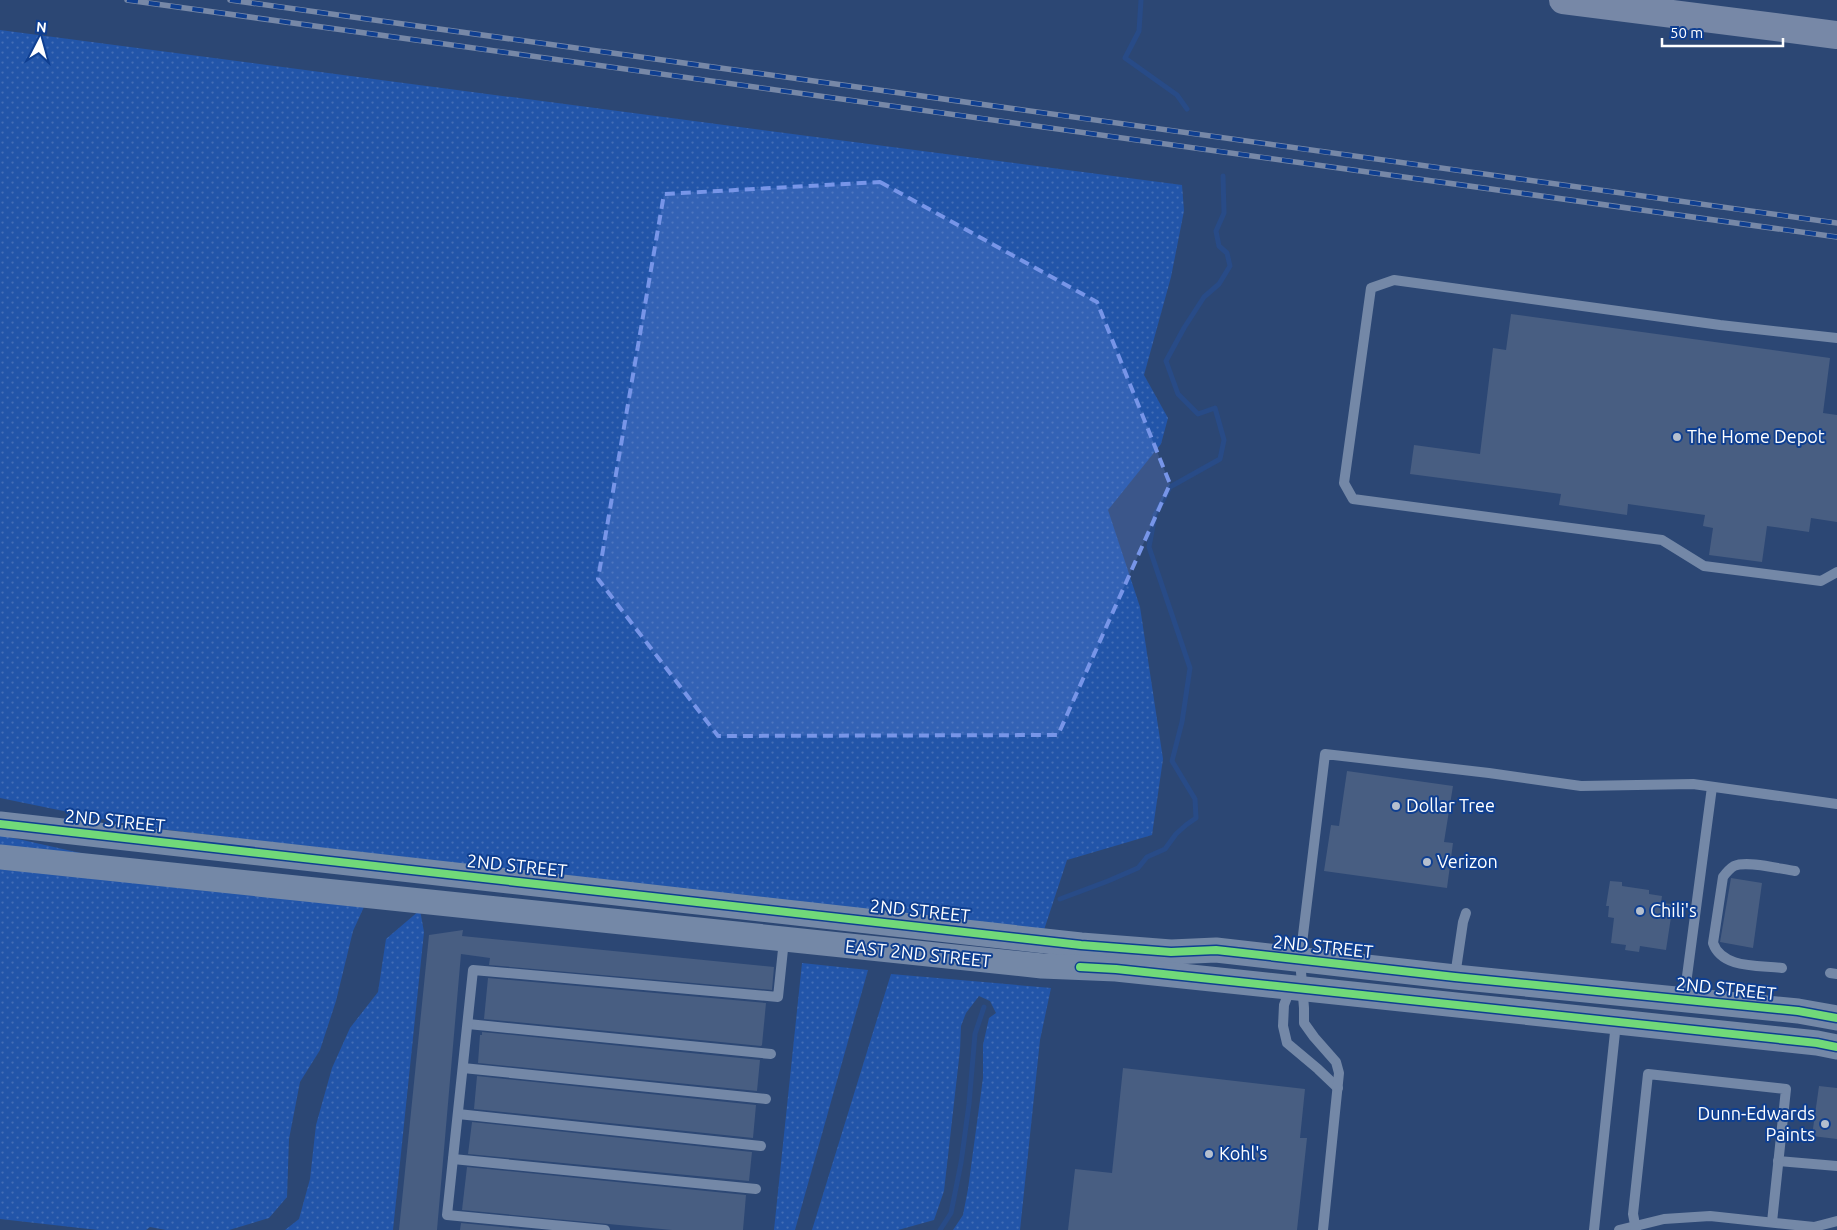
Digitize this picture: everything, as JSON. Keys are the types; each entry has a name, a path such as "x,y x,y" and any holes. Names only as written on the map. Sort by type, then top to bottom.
{"highway":[{"path":"1563,0 1837,35"}],"street":[{"name":"2ND STREET","path":"0,824 1081,945 1171,952 1216,950 1798,1011 1837,1018"},
{"name":"EAST 2ND STREET","path":"0,857 1042,966 1116,968 1297,987"},
{"path":"1297,987 1817,1043 1837,1047"}],"lane":[{"path":"1837,338 1720,325 1394,280 1371,288 1344,483 1353,499 1662,540 1704,566 1821,581 1837,572"},
{"path":"1323,1230 1339,1073 1336,1062 1314,1038 1304,1022 1297,987 1324,754 1489,773 1581,786 1693,784 1837,804"},
{"path":"1684,1000 1712,787"},
{"path":"1782,968 1734,962 1725,959 1716,952 1713,943 1723,877 1729,870 1736,865 1745,864 1795,871"},
{"path":"1455,976 1466,913"},
{"path":"606,1230 447,1215 474,970 778,997 784,940"},
{"path":"1297,987 1284,1005 1283,1026 1287,1043 1338,1088"},
{"path":"1594,1230 1616,1022"},
{"path":"468,1024 771,1054"},
{"path":"463,1068 766,1099"},
{"path":"1636,1228 1633,1214 1648,1074 1786,1089 1772,1222"},
{"path":"458,1114 761,1146"},
{"path":"453,1159 756,1189"},
{"path":"1778,1161 1837,1166"},
{"path":"1619,1230 1636,1228 1664,1219 1710,1216 1814,1226 1837,1221"}],"highlighted area":[{"path":"880,182 1097,302 1170,484 1058,735 718,736 598,579 664,194"}],"shaded area":[{"path":"0,30 1182,185 1184,211 1171,277 1144,375 1168,418 1161,444 1108,510 1140,607 1163,759 1152,835 1067,860 1041,939 137,826 0,798"},
{"path":"0,835 157,870 368,898 353,931 336,1001 320,1050 300,1082 289,1139 287,1197 269,1218 229,1230 166,1230 150,1227 146,1230 98,1230 0,1219"},
{"path":"420,910 424,932 393,1230 285,1230 299,1219 310,1179 316,1125 332,1068 350,1028 378,992 386,939"},
{"path":"802,963 868,970 795,1230 774,1230"},
{"path":"891,974 1051,988 1040,1040 1020,1230 953,1230 963,1215 983,1078 983,1045 989,1018 996,1013 990,1001 979,996 966,1013 961,1026 944,1191 934,1220 898,1230 812,1230"}],"building":[{"name":"The Home Depot","path":"1511,314 1830,358 1823,413 1837,415 1837,522 1811,518 1809,532 1767,526 1762,562 1709,555 1713,528 1703,526 1705,515 1628,504 1627,515 1559,505 1561,494 1410,474 1414,445 1480,454 1493,348 1506,350"},
{"path":"1347,771 1453,786 1444,842 1453,843 1447,888 1324,871 1331,825 1339,826"},
{"path":"1731,878 1762,883 1753,948 1720,942"},
{"name":"Chili's","path":"1610,881 1622,882 1622,886 1649,890 1649,894 1662,896 1661,903 1673,904 1666,950 1640,946 1639,952 1625,950 1626,945 1611,943 1614,918 1608,917 1609,906 1606,906"},
{"path":"463,930 462,936 774,967 772,990 489,965 490,958 461,954 437,1230 399,1230 429,935"},
{"path":"488,978 766,1003 762,1045 484,1019"},
{"path":"482,1032 760,1060 757,1091 478,1063 480,1035 482,1035"},
{"name":"Kohl's","path":"1123,1068 1305,1089 1300,1138 1307,1138 1297,1230 1068,1230 1075,1169 1112,1173"},
{"path":"477,1076 756,1105 753,1138 474,1109"},
{"name":"Dunn-Edwards Paints","path":"1819,1086 1837,1088 1837,1139 1812,1136"},
{"path":"472,1122 752,1152 749,1181 468,1154"},
{"path":"467,1167 746,1195 743,1230 672,1230 462,1210"},
{"path":"461,1223 532,1230 460,1230"}],"waterway":[{"path":"1141,0 1139,31 1125,58 1177,95 1187,109"},
{"path":"1060,899 1138,868 1147,857 1165,849 1176,834 1196,818 1195,799 1172,761 1182,722 1190,668 1149,547 1155,515 1170,487 1220,459 1224,440 1215,408 1198,414 1178,394 1166,361 1204,297 1219,284 1230,266 1227,253 1219,246 1216,231 1224,213 1223,176"},
{"path":"940,1230 951,1213 961,1163 969,1104 975,1034 984,1007"}],"railway":[{"path":"127,0 1837,237"},
{"path":"230,0 1837,223"}],"cycle path":[{"path":"0,824 1081,945 1171,952 1216,950 1455,977 1798,1011 1837,1018"},
{"path":"1080,967 1116,969 1817,1043 1837,1047"}],"place":[{"name":"The Home Depot","path":"1677,437"},
{"name":"Dollar Tree","path":"1396,806"},
{"name":"Verizon","path":"1427,862"},
{"name":"Chili's","path":"1640,911"},
{"name":"Dunn-Edwards Paints","path":"1825,1124"},
{"name":"Kohl's","path":"1209,1154"}]}
